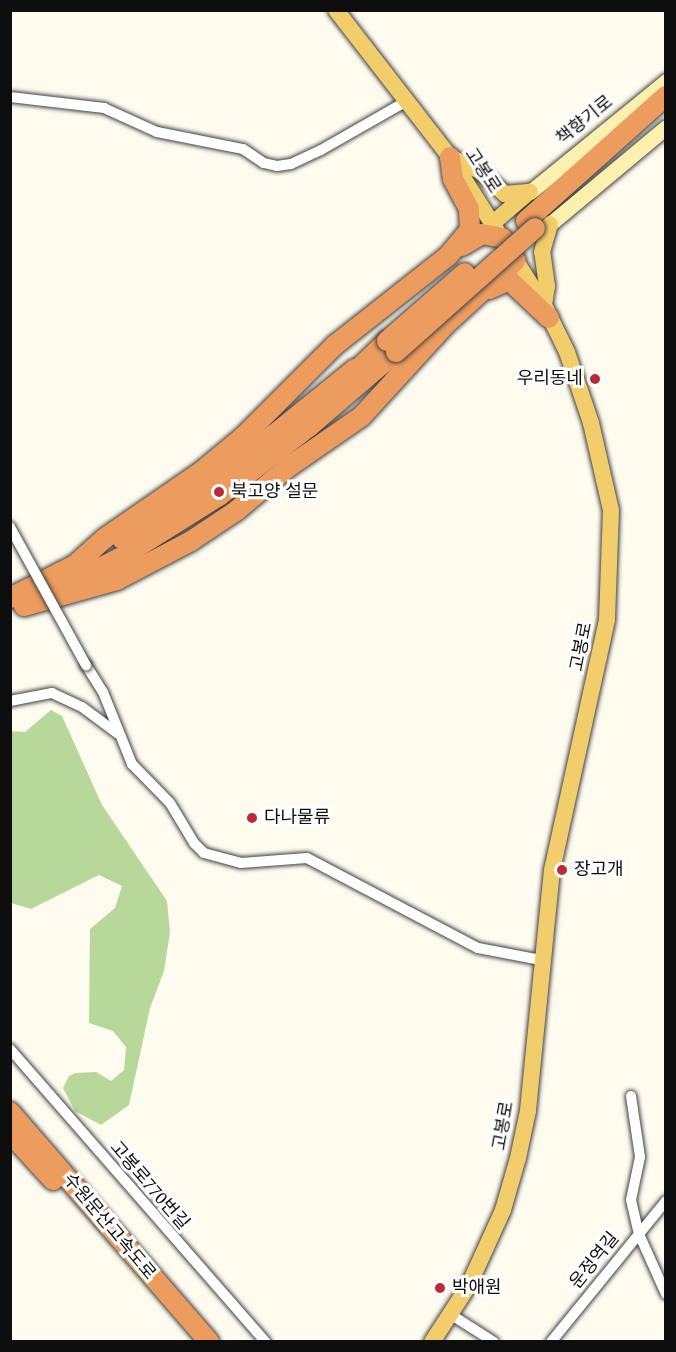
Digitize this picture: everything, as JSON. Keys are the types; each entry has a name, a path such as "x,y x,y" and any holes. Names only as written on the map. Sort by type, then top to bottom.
{"highway":[{"path":"537,224 666,96"},
{"path":"17,600 120,558 187,518 310,426 392,347 666,112"},
{"path":"448,256 471,230 469,209 453,179 450,157"},
{"path":"75,565 235,444 354,330 448,256 482,234 498,229"},
{"path":"17,600 72,594 117,580 191,541 284,470 362,416 447,323 516,260"},
{"path":"447,323 497,283 508,280 547,311"},
{"path":"108,546 208,478 260,436 354,330"},
{"path":"17,600 213,483 368,358 392,347"},
{"path":"75,565 111,551 196,504 299,423 368,358"},
{"name":"수원문산고속도로","path":"10,1112 209,1341"},
{"name":"수원문산고속도로","path":"10,1133 195,1341"}],"main road":[{"name":"고봉로","path":"336,10 405,102 450,157 498,229 547,311 567,352 591,423 608,484 612,546 607,620 558,837 541,960 528,1111 518,1158 503,1210 469,1285 432,1341"},
{"name":"책향기로","path":"530,192 666,81"},
{"path":"530,192 498,229 534,240 537,224 666,127"},
{"path":"450,157 480,171 506,194 530,192"},
{"path":"537,224 547,286 547,311"}],"street":[{"path":"10,97 104,108 157,132 243,149 264,163 277,166 291,164 321,150 405,102"},
{"path":"10,527 103,692 117,733 132,764 170,803 194,843 204,853 241,863 307,858 478,948 541,960"},
{"path":"10,701 52,693 82,706 117,733"},
{"name":"고봉로770번길","path":"10,1049 266,1341"},
{"path":"631,1096 640,1157 631,1200 639,1234 666,1294"},
{"name":"운정역길","path":"551,1341 666,1201"},
{"path":"450,1314 494,1341"}],"green space":[{"path":"51,710 62,716 102,805 167,901 170,932 164,971 150,1008 129,1105 101,1125 75,1111 63,1088 69,1076 75,1073 96,1072 111,1081 124,1070 126,1047 113,1031 89,1023 90,929 115,908 122,886 99,875 31,909 11,903 11,731 25,732"}],"place":[{"name":"우리동네","path":"595,379"},
{"name":"북고양 설문","path":"219,492"},
{"name":"다나물류","path":"252,818"},
{"name":"장고개","path":"562,870"},
{"name":"박애원","path":"440,1288"}]}
